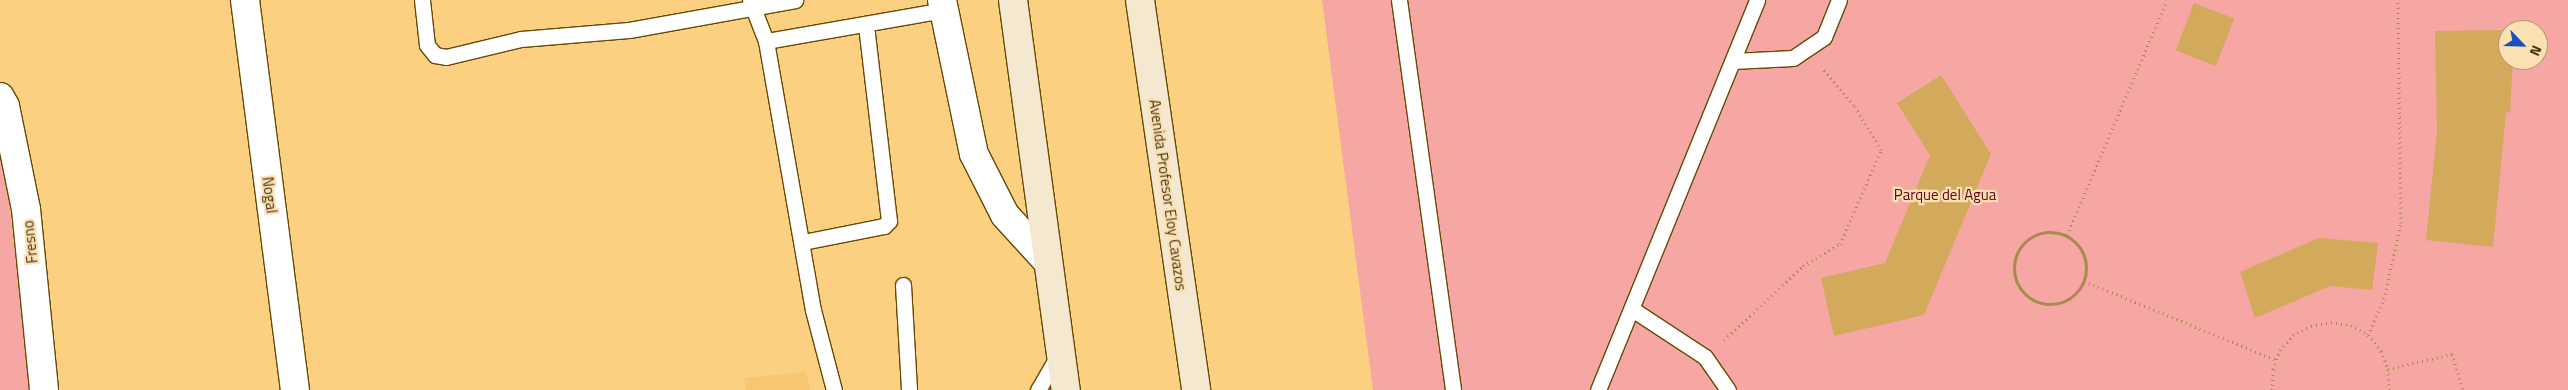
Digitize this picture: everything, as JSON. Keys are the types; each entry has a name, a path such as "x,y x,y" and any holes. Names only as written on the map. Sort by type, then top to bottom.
{"main road":[{"path":"1013,0 1066,390"},
{"name":"Avenida Profesor Eloy Cavazos","path":"1140,0 1196,390"}],"street":[{"name":"Nogal","path":"245,0 295,390"},
{"path":"943,5 974,154 1005,215 1048,261"},
{"name":"Fresno","path":"0,97 6,106 26,209 44,390"}],"lane":[{"path":"422,0 427,45 435,55 446,57 521,39 629,30 752,4 794,0"},
{"path":"1399,0 1453,390"},
{"path":"1598,390 1758,0"},
{"path":"1733,61 1793,58 1824,37 1839,0"},
{"path":"752,4 766,40 802,242 812,310 834,390"},
{"path":"766,40 866,25 943,5"},
{"path":"802,242 884,226 889,221 866,25"},
{"path":"904,285 909,390"},
{"path":"1632,309 1705,357 1728,390"},
{"path":"1038,390 1060,350"}],"path":[{"path":"2067,235 2167,0"},
{"path":"2368,335 2384,299 2402,223 2398,0"},
{"path":"1705,357 1804,266 1840,244 1881,150 1854,105 1806,50"},
{"path":"2042,232 2067,235 2083,252 2084,280 2074,295 2053,304 2030,299 2016,281 2015,256 2026,241 2042,232"},
{"path":"2084,280 2277,360"},
{"path":"2272,390 2277,360 2293,335 2311,326 2331,322 2351,325 2368,335 2381,350 2388,369 2389,390"},
{"path":"2388,369 2452,354 2463,390"}],"shaded area":[{"path":"806,372 810,390 746,390 744,378"}],"green space":[{"name":"Parque del Agua","path":"1322,0 2568,0 2568,390 1373,390"},
{"path":"0,155 8,192 31,390 0,390"}],"building":[{"path":"2194,3 2234,18 2216,66 2176,51"},
{"path":"2498,30 2498,70 2512,70 2510,113 2506,112 2493,247 2426,240 2437,132 2435,31"},
{"path":"1941,75 1991,154 1924,315 1834,336 1821,278 1885,263 1930,155 1897,103"},
{"path":"2319,238 2378,243 2372,290 2330,286 2255,318 2240,272"}]}
